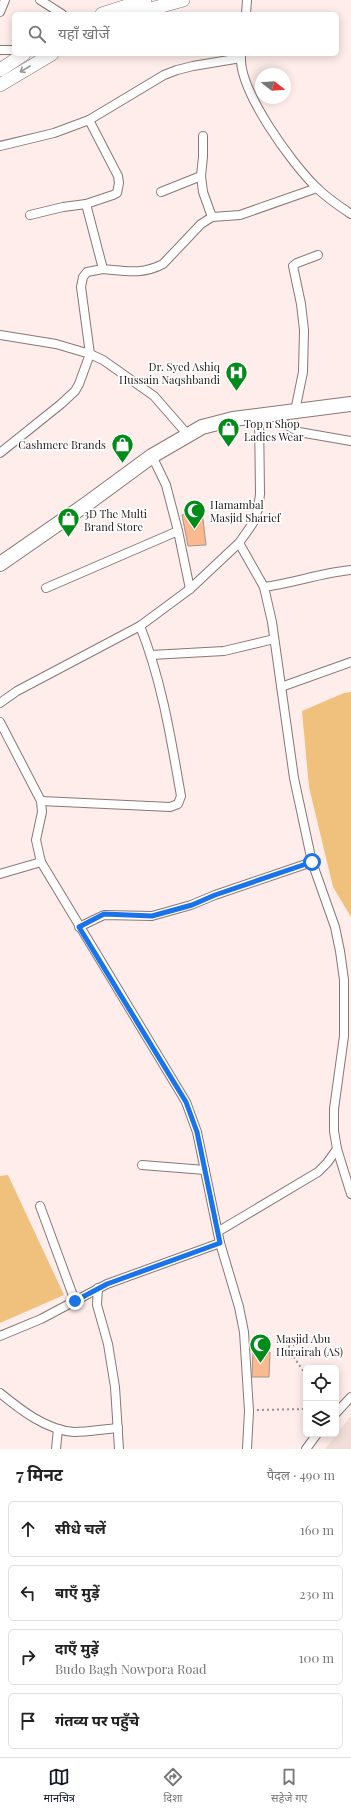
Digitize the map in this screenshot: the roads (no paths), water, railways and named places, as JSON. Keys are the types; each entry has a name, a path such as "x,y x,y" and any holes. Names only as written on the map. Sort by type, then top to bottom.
{"highway":[{"path":"0,564 88,503 152,456 202,427 215,423 259,415 351,404"}],"main road":[{"path":"108,12 145,0"},
{"path":"140,12 183,0"},
{"path":"0,70 21,56"},
{"path":"0,85 49,56"}],"street":[{"path":"0,12 4,0"},
{"path":"40,0 59,12"},
{"path":"247,7 254,0"},
{"path":"0,50 12,50"},
{"path":"0,146 54,133 89,120 164,75 177,70 241,56 243,73 248,88 262,117 317,188 351,214"},
{"path":"30,215 63,207 86,204 117,193 119,183 118,176 89,120"},
{"path":"203,136 201,176 203,192 212,217"},
{"path":"161,192 201,176"},
{"path":"0,453 75,391 85,371 90,354 81,287 87,272 103,268 144,272 156,268 163,264 201,224 212,217 240,215 317,188"},
{"path":"86,204 103,268"},
{"path":"295,411 303,372 304,330 301,304 293,266 318,255"},
{"path":"0,335 56,344 90,354 118,370 154,396 188,435"},
{"path":"276,413 285,424 298,432 351,441"},
{"path":"0,703 17,691 140,626 190,589 239,543 253,523 258,509 260,494 259,415"},
{"path":"152,456 166,485 178,531 190,589"},
{"path":"46,588 178,531"},
{"path":"239,543 264,587 274,640 294,778 312,862 335,927 339,945 344,980 348,1035 334,1109 334,1131 337,1149 351,1194"},
{"path":"264,587 289,583 314,576 351,570"},
{"path":"41,800 170,808 178,804 181,796 170,732 151,654 140,626"},
{"path":"151,654 224,652 274,640"},
{"path":"281,687 351,662"},
{"path":"0,722 41,800 42,812 36,840 41,862 186,1102 197,1132 220,1243 239,1307 244,1332 249,1411 247,1449"},
{"path":"0,874 41,862"},
{"path":"79,927 104,914 152,916 192,905 215,895 312,862"},
{"path":"218,1231 312,1176 327,1163 337,1149"},
{"path":"142,1165 204,1170"},
{"path":"40,1206 75,1301"},
{"path":"0,1336 41,1319 98,1288 220,1243"},
{"path":"98,1288 97,1305 108,1344 115,1387 119,1449"},
{"path":"0,1393 16,1406 48,1425 58,1429 75,1432 118,1428"},
{"path":"339,1410 351,1397"},
{"path":"56,1449 58,1429"},
{"path":"306,1449 315,1437"}],"place":[{"name":"Dr. Syed Ashiq Hussain Naqshbandi","path":"236,392"},
{"name":"Top n Shop Ladies Wear","path":"228,448"},
{"name":"Cashmere Brands","path":"122,464"},
{"name":"Hamambal Masjid Sharief","path":"194,530"},
{"name":"3D The Multi Brand Store","path":"69,538"},
{"name":"Masjid Abu Hurairah (AS)","path":"261,1364"}]}
